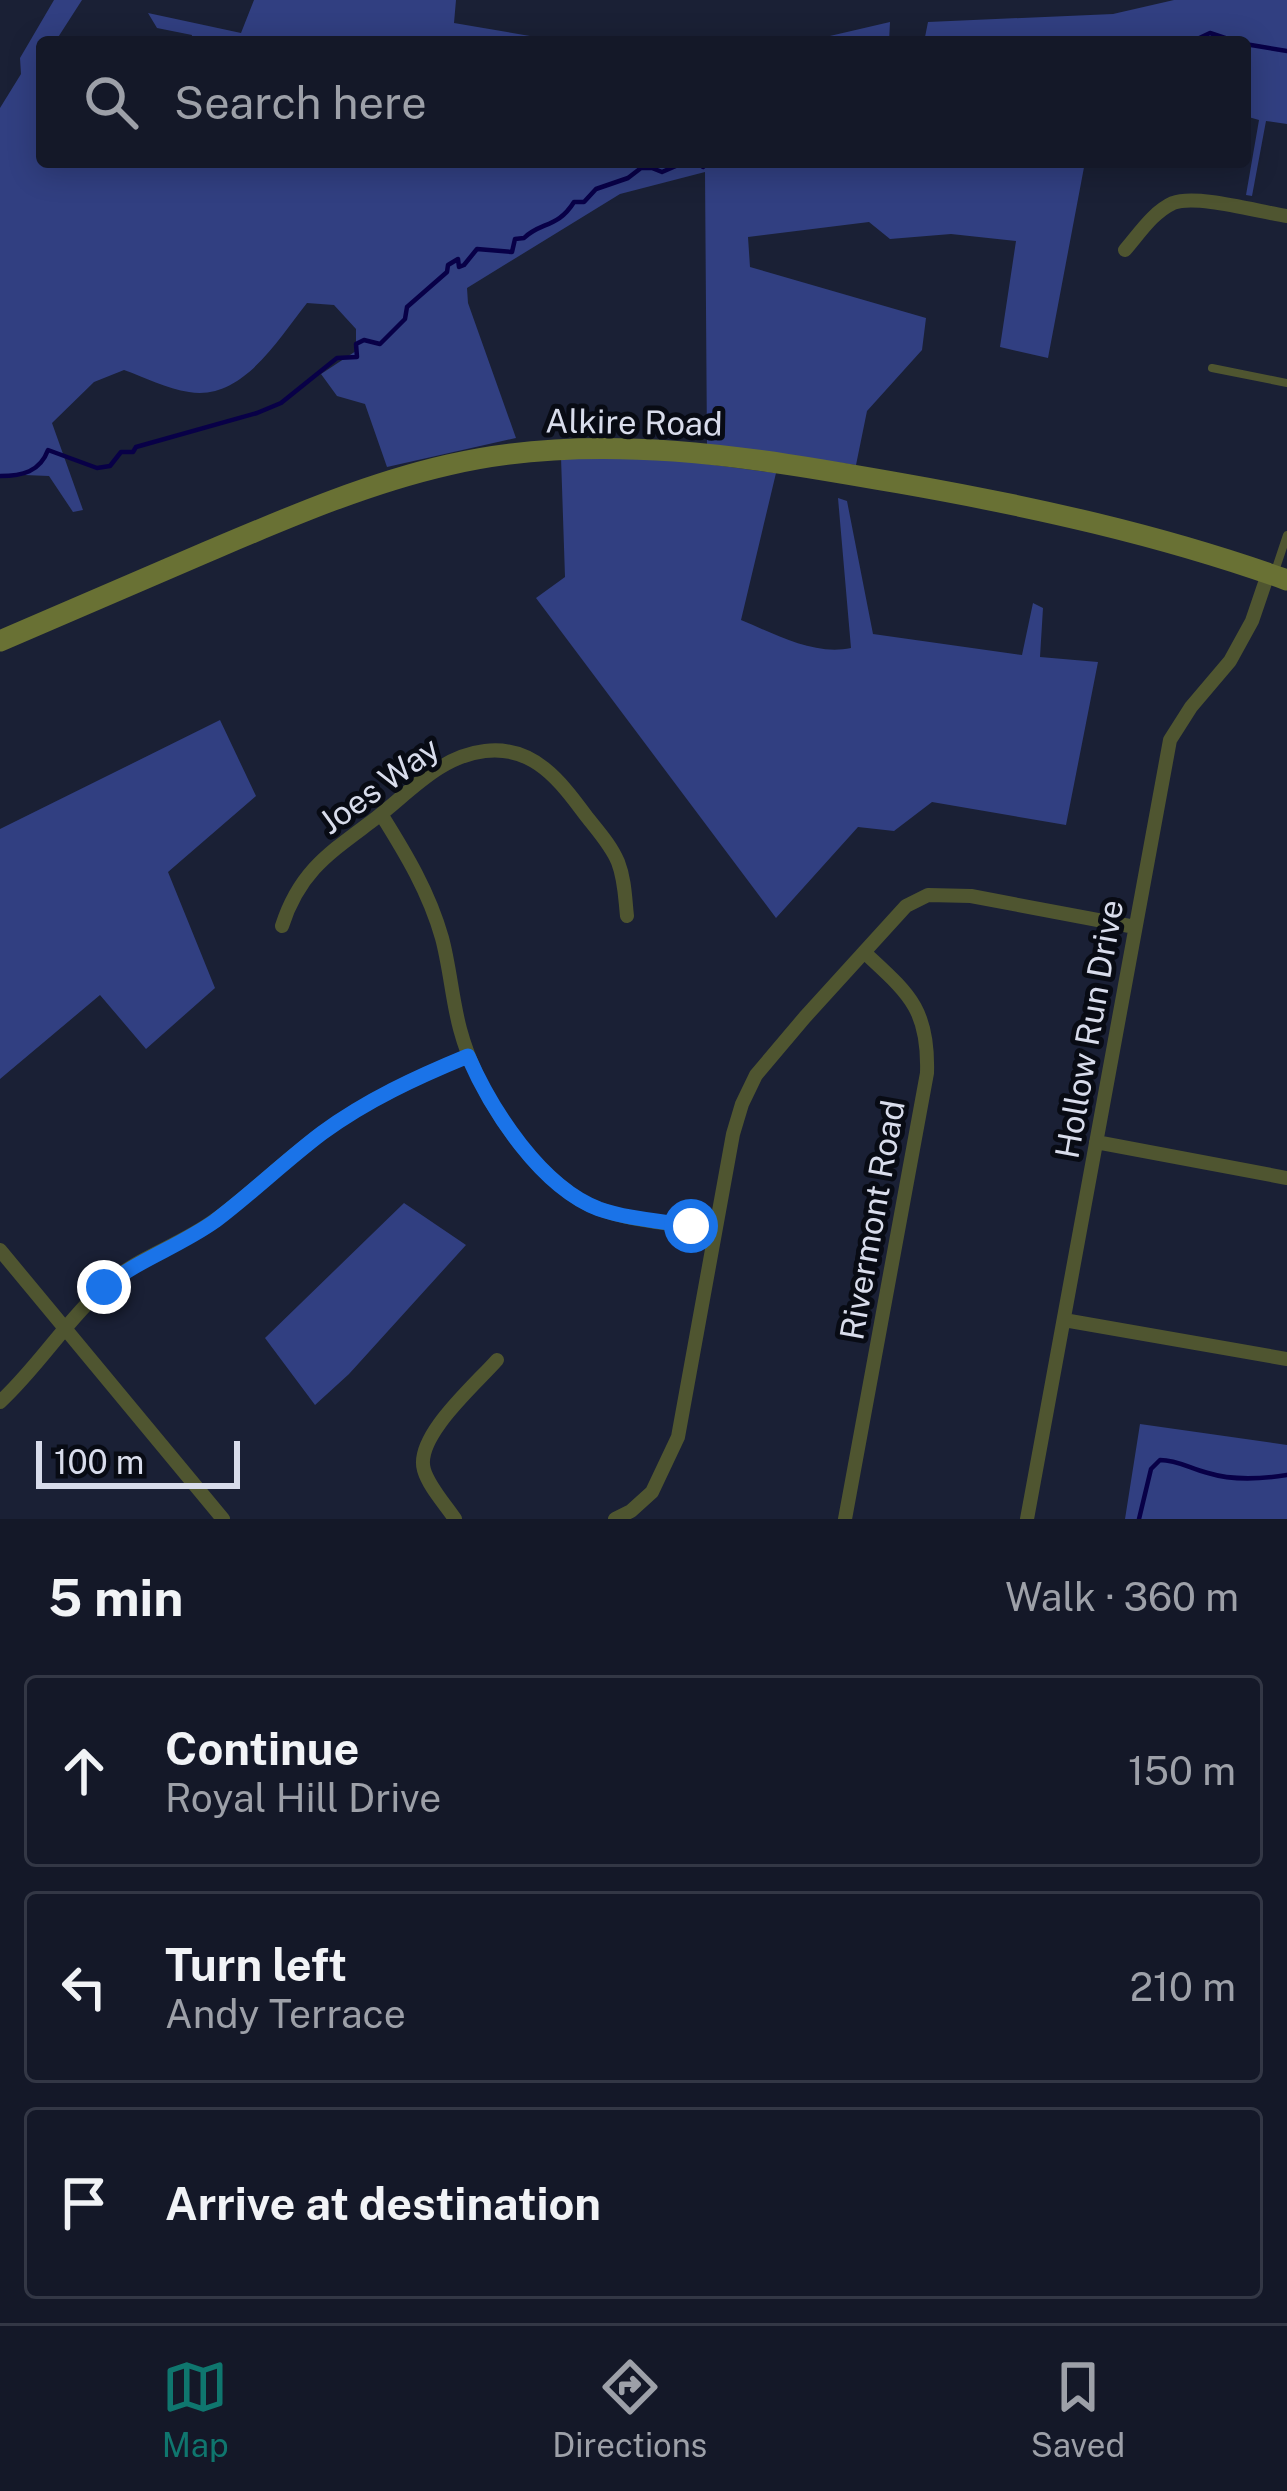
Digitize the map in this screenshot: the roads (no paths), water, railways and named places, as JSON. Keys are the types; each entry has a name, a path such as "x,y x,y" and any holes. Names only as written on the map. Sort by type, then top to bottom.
{"main road":[{"name":"Alkire Road","path":"0,641 344,495 475,459 584,448 740,458 957,493 1134,534 1276,576"}],"street":[{"path":"1126,250 1154,216 1174,203 1198,201 1287,216"},
{"name":"Hollow Run Drive","path":"1027,1519 1170,740 1230,661 1276,576"},
{"name":"Joes Way","path":"282,926 291,898 308,873 433,771 484,751 517,753 544,766 562,784 611,848 624,880 627,916"},
{"path":"381,814 423,882 442,939 468,1056 501,1119 579,1200 602,1210 714,1230"},
{"path":"615,1519 633,1515 652,1492 678,1437 714,1230 742,1104 756,1076 892,920 924,897 948,894 1135,926"},
{"name":"Rivermont Road","path":"845,1519 928,1047 918,1011 864,952"},
{"path":"0,1402 121,1274 215,1220 327,1130 392,1090 468,1056"},
{"path":"1096,1142 1287,1178"},
{"path":"0,1250 223,1519"},
{"path":"1064,1320 1287,1359"},
{"path":"455,1519 426,1476 423,1450 497,1360"}],"lane":[{"path":"1212,368 1287,383"},
{"path":"1276,576 1287,535"}],"waterway":[{"path":"1204,36 1219,36"},
{"path":"1251,45 1287,51"},
{"path":"0,476 29,471 48,450 97,468 110,466 121,452 281,403 337,358 357,357 356,344 364,340 380,344 405,319 407,307 447,272 448,265 458,259 459,267 464,265 477,249 512,252 515,239 555,221 574,202 584,202 596,189 641,168"},
{"path":"641,168 652,168"},
{"path":"652,168 662,172 671,168"},
{"path":"1139,1519 1151,1469 1160,1460 1228,1477 1287,1475"}]}
